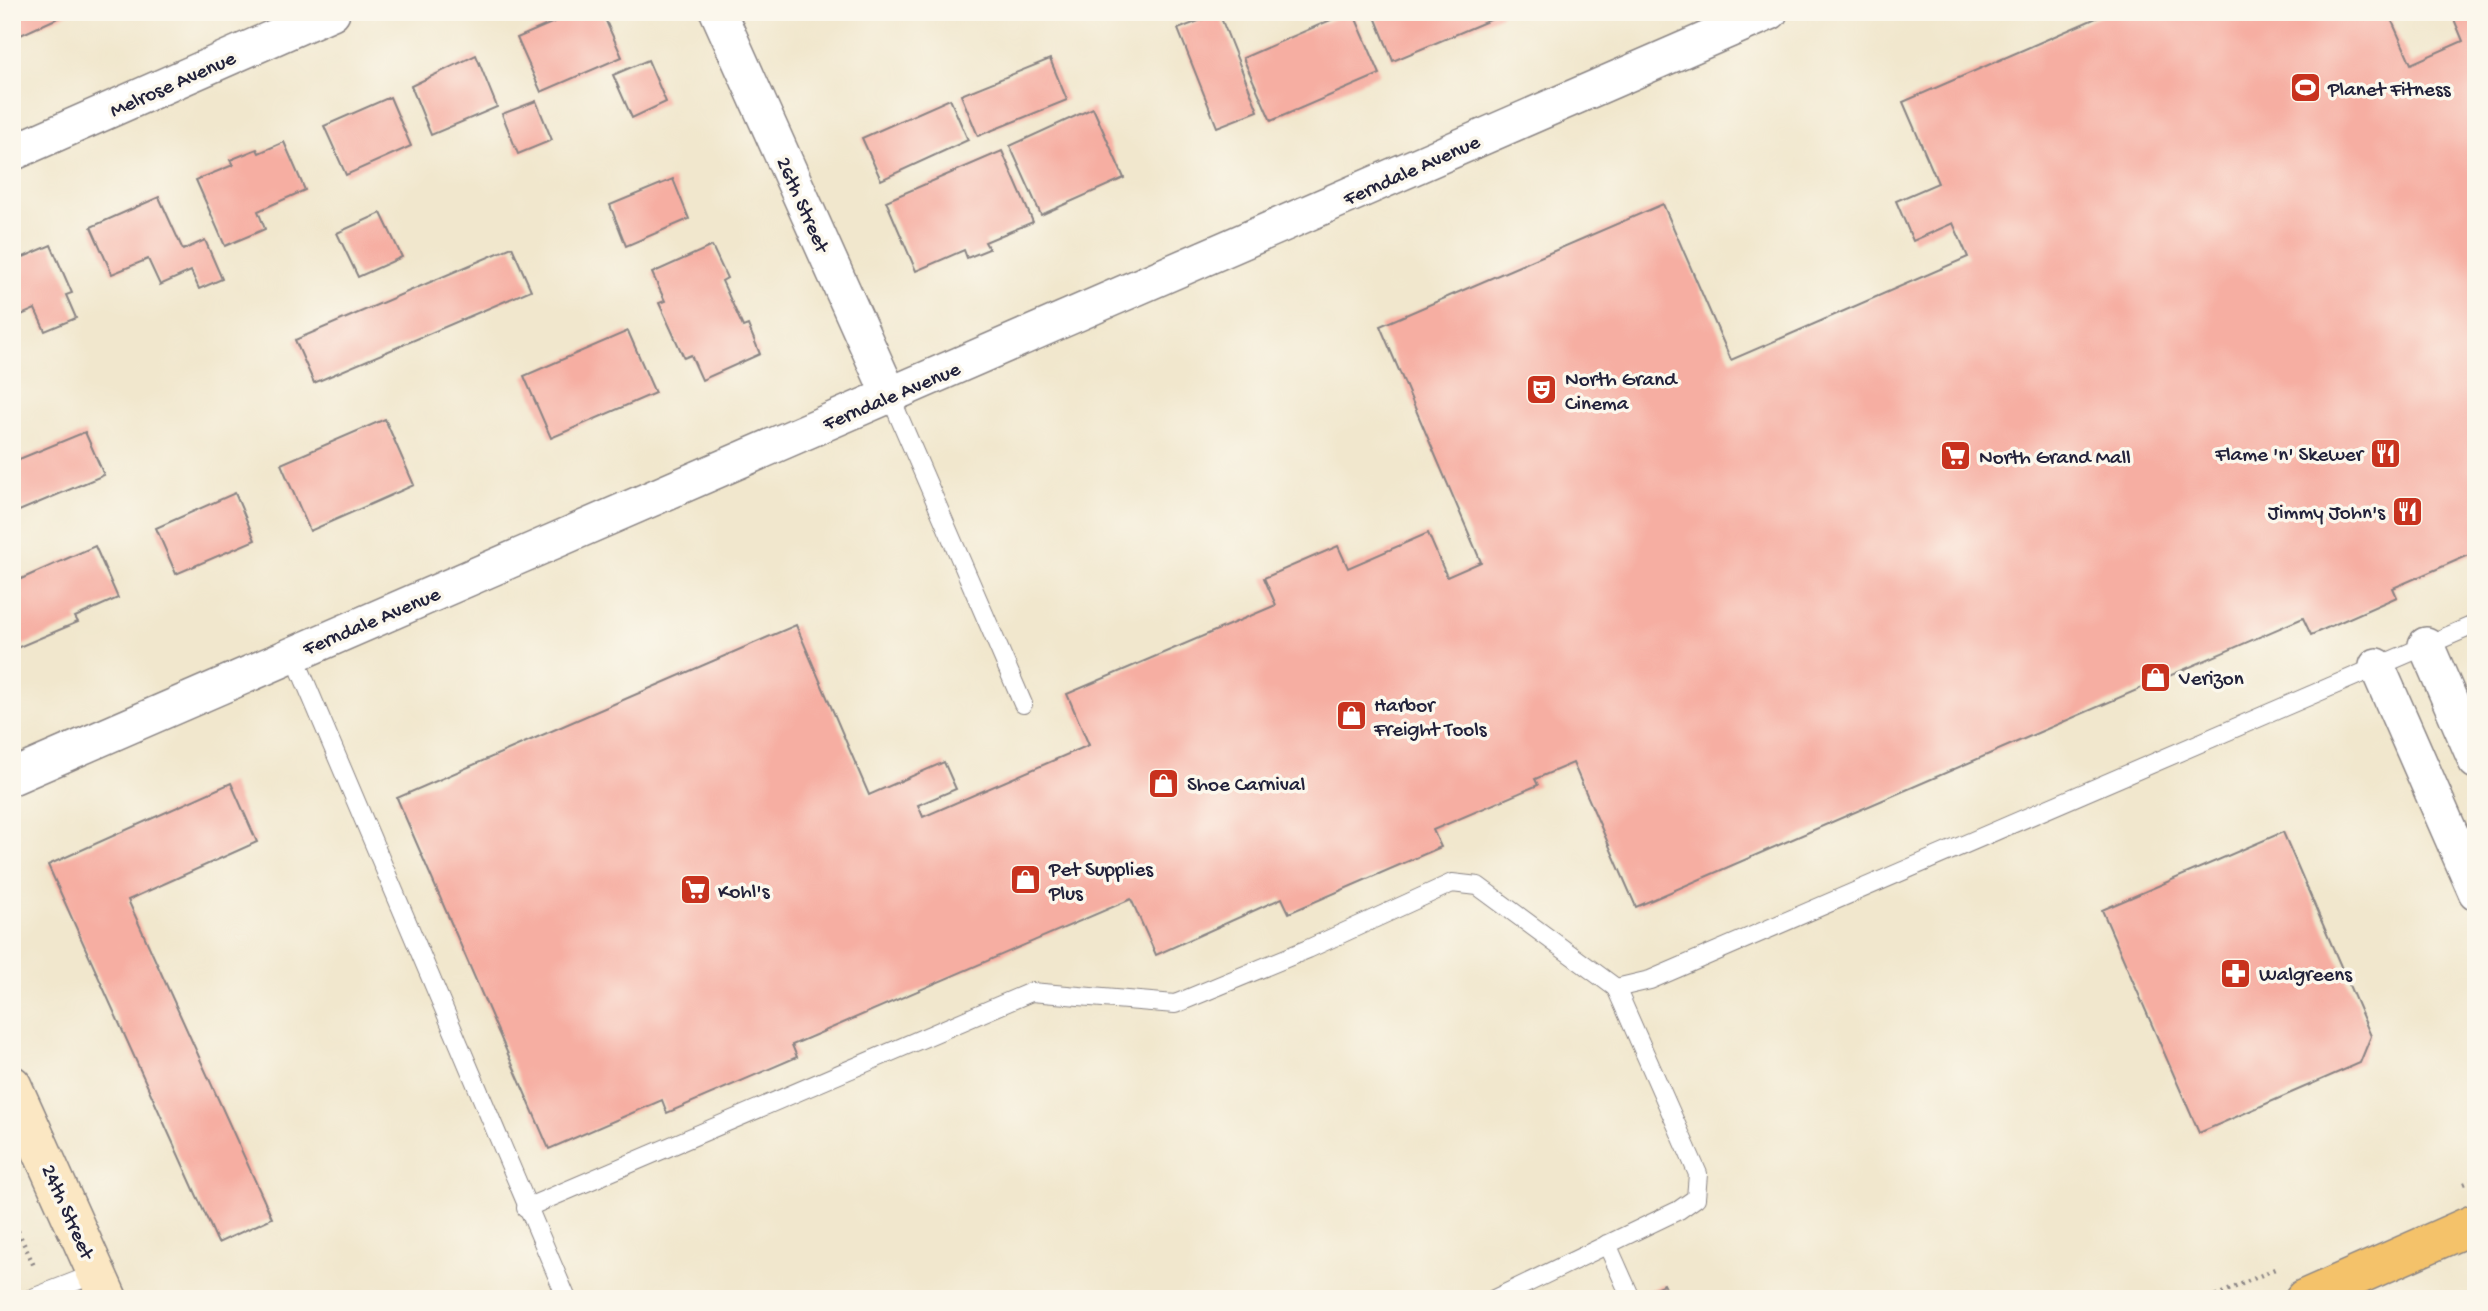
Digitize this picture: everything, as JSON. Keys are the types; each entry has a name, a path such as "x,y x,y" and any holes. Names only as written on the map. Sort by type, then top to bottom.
{"main road":[{"name":"24th Street","path":"12,1085 102,1286"},
{"path":"2304,1299 2476,1223"}],"street":[{"name":"Melrose Avenue","path":"12,153 332,12"},
{"name":"26th Street","path":"718,12 890,396"},
{"name":"Ferndale Avenue","path":"12,777 1770,12"},
{"path":"2426,645 2476,761"},
{"path":"2377,666 2476,892"}],"lane":[{"path":"890,396 1023,704"},
{"path":"1616,988 1650,981 1702,960 2476,624"},
{"path":"293,653 353,788 526,1208 567,1299"},
{"path":"526,1208 1031,992 1175,1004 1308,949 1452,883 1478,886 1616,988 1698,1174 1696,1198 1679,1210 1494,1299"},
{"path":"1607,1244 1631,1298"},
{"path":"38,1295 102,1286"}],"path":[{"path":"12,1218 38,1295"}],"building":[{"path":"12,12 71,12 12,39"},
{"path":"587,12 602,12 622,57 541,92 517,38 570,15 572,19"},
{"path":"1353,12 1380,74 1271,121 1243,58"},
{"path":"1373,12 1500,12 1502,15 1393,61"},
{"name":"North Grand Mall","path":"2110,12 2363,12 2366,19 2388,12 2411,64 2463,41 2451,12 2476,12 2476,552 2393,588 2397,597 2311,635 2303,618 1636,907 1573,763 1535,779 1538,785 1433,830 1441,847 1289,913 1282,898 1156,955 1131,899 792,1045 797,1057 667,1113 662,1100 549,1149 397,798 796,625 869,795 944,762 956,789 918,805 923,817 1089,745 1067,694 1276,605 1264,578 1338,546 1348,568 1428,533 1447,577 1481,562 1380,326 1663,204 1731,360 1968,257 1953,223 1913,241 1896,201 1938,183 1903,102"},
{"path":"1219,13 1258,111 1217,127 1178,29"},
{"path":"476,55 497,107 431,135 411,86"},
{"path":"1050,59 1067,100 978,136 961,95"},
{"path":"648,60 666,102 632,118 613,75"},
{"path":"390,97 411,146 346,175 324,126"},
{"path":"950,99 968,140 881,180 862,138"},
{"path":"536,101 552,140 518,154 502,114"},
{"path":"1093,108 1124,178 1041,215 1010,146"},
{"path":"284,142 305,190 258,211 265,229 225,246 196,180 233,165 230,160 257,149 259,153"},
{"path":"1002,151 1033,222 985,242 989,249 967,258 964,250 916,271 886,201"},
{"path":"673,179 689,219 626,246 610,205"},
{"path":"159,197 183,250 205,240 222,279 199,289 191,271 160,285 148,259 112,274 91,227"},
{"path":"381,213 402,257 358,277 337,233"},
{"path":"51,245 72,293 66,295 76,318 45,331 35,309 12,319 12,262"},
{"path":"712,246 727,278 722,281 743,327 748,325 760,354 702,380 691,355 684,358 659,303 665,301 652,273"},
{"path":"512,247 531,290 314,383 295,340"},
{"path":"628,331 655,393 551,438 524,376"},
{"path":"385,419 414,485 310,531 281,464"},
{"path":"85,432 104,475 12,514 12,462"},
{"path":"235,493 255,540 176,574 156,528"},
{"path":"95,546 118,598 75,617 78,622 12,650 12,583"},
{"path":"231,783 257,842 128,900 272,1218 218,1243 48,865"},
{"name":"Walgreens","path":"2283,832 2371,1036 2360,1063 2199,1133 2102,910"},
{"path":"1664,1284 1671,1299 1630,1299"}],"place":[{"name":"Planet Fitness","path":"2305,88"},
{"name":"North Grand Cinema","path":"1542,390"},
{"name":"Flame 'n' Skewer","path":"2386,453"},
{"name":"North Grand Mall","path":"1956,456"},
{"name":"Jimmy John's","path":"2408,511"},
{"name":"Verizon","path":"2156,677"},
{"name":"Harbor Freight Tools","path":"1351,716"},
{"name":"Shoe Carnival","path":"1164,783"},
{"name":"Pet Supplies Plus","path":"1026,880"},
{"name":"Kohl's","path":"695,890"},
{"name":"Walgreens","path":"2236,973"}]}
